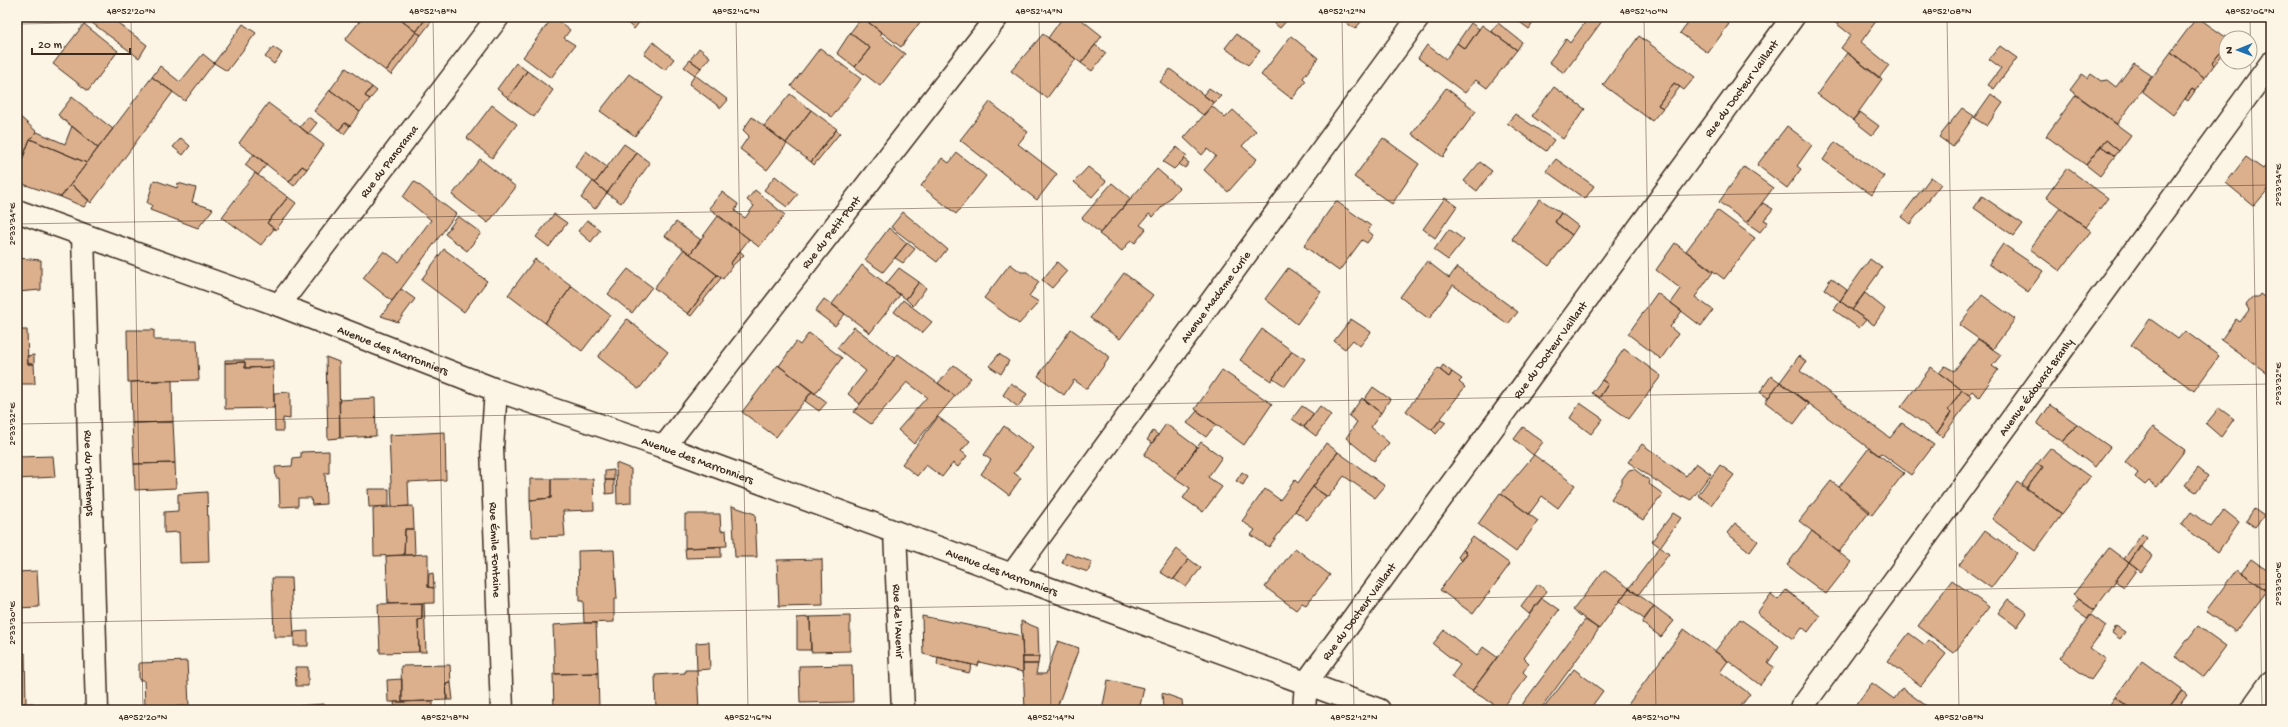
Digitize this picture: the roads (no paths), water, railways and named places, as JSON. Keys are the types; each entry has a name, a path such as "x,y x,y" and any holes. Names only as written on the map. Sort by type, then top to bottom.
{"street":[{"name":"Rue du Panorama","path":"279,305 498,17"},
{"name":"Rue du Petit Pont","path":"664,447 997,17"},
{"name":"Avenue Madame Curie","path":"1011,576 1419,17"},
{"name":"Rue du Docteur Vaillant","path":"1306,683 1793,17"},
{"name":"Avenue Édouard Branly","path":"1800,710 2271,63"},
{"name":"Avenue des Marronniers","path":"17,211 83,236 279,305 496,390 664,447 1011,576 1379,710"},
{"name":"Rue du Printemps","path":"83,236 97,710"},
{"name":"Rue Émile Fontaine","path":"496,390 492,447 502,710"},
{"name":"Rue de l'Avenir","path":"895,532 903,710"},
{"path":"2250,710 2271,682"},
{"path":"1304,710 1306,683"}]}
